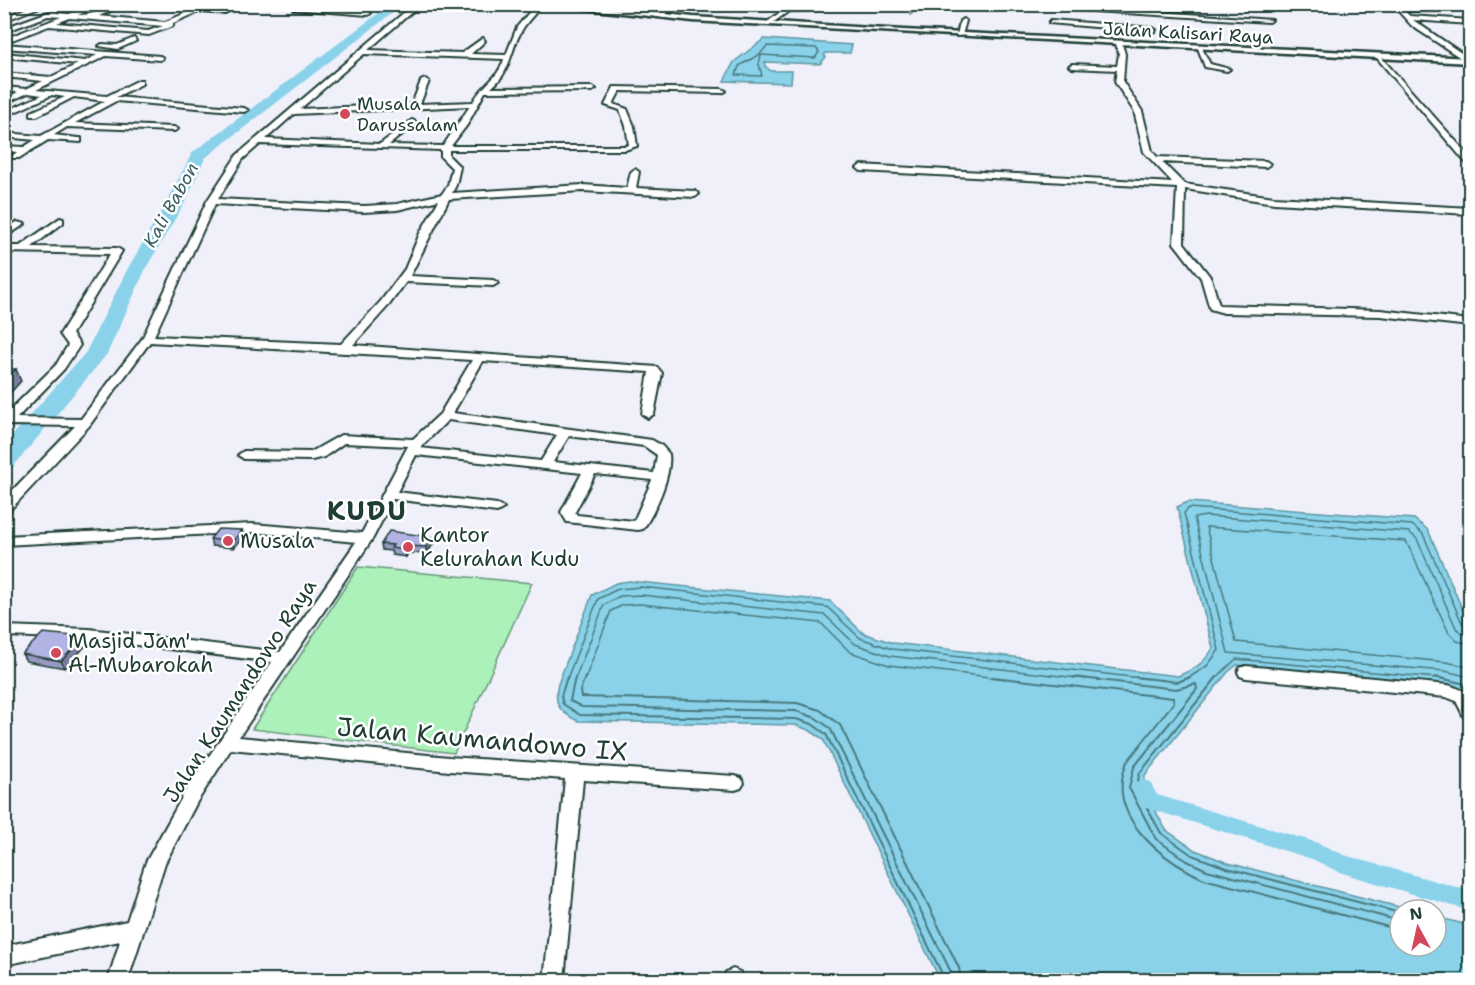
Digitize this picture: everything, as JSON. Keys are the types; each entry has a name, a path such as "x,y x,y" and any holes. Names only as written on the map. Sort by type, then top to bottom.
{"street":[{"path":"4,18 44,4"},
{"path":"4,44 100,4"},
{"path":"91,18 124,4"},
{"path":"133,4 228,11 240,4"},
{"path":"4,508 83,423 147,339 229,170 257,141 418,4"},
{"path":"344,348 403,279 446,196 456,170 445,157 445,148 463,125 483,90 496,80 520,27 540,4"},
{"name":"Jalan Kalisari Raya","path":"545,4 658,16 959,35 1470,61"},
{"path":"658,16 678,4"},
{"path":"769,23 786,9 824,8 830,4"},
{"path":"113,19 147,6"},
{"path":"297,6 371,11 356,21"},
{"path":"1396,7 1453,8"},
{"path":"1396,7 1407,18 1470,61"},
{"path":"6,29 65,8"},
{"path":"139,21 172,8"},
{"path":"1148,19 1009,8 1133,8 1269,20"},
{"path":"1133,8 1160,25 1123,45 1119,82 1138,111 1144,143 1154,159 1181,186 1179,243 1206,278 1211,289 1212,304 1217,309 1380,313 1470,323"},
{"path":"166,24 199,10"},
{"path":"48,14 171,25 150,33 50,24"},
{"path":"13,16 37,18"},
{"path":"1407,18 1470,22"},
{"path":"959,35 963,21"},
{"path":"1051,22 1153,30"},
{"path":"15,38 118,47 134,40 33,30"},
{"path":"463,56 476,48 483,40"},
{"path":"4,44 159,58"},
{"path":"1200,49 1207,66 1227,69"},
{"path":"362,52 508,57"},
{"path":"4,102 105,54"},
{"path":"4,55 87,63"},
{"path":"1379,57 1470,162"},
{"path":"1072,66 1121,68"},
{"path":"49,69 72,71"},
{"path":"4,75 53,80"},
{"path":"415,106 425,81"},
{"path":"16,156 45,138 64,122 139,82"},
{"path":"550,88 550,91 558,93 616,91 621,88 722,91"},
{"path":"4,89 244,110"},
{"path":"483,90 592,89"},
{"path":"257,141 381,147 630,147 633,146 630,126 623,110 609,105 616,91"},
{"path":"4,115 50,93"},
{"path":"34,114 72,96"},
{"path":"64,122 106,99"},
{"path":"293,112 474,104"},
{"path":"64,122 174,129"},
{"path":"381,147 412,122"},
{"path":"4,135 78,140"},
{"path":"4,148 26,150"},
{"path":"1154,159 1266,164"},
{"path":"861,168 1181,186 1274,200 1470,211"},
{"path":"631,189 635,172"},
{"path":"212,201 383,208 446,196 583,188 695,194"},
{"path":"22,249 60,220"},
{"path":"4,235 20,224"},
{"path":"4,249 117,251 66,334 74,345 65,360 6,422"},
{"path":"403,279 493,283"},
{"path":"147,339 344,348 653,369 656,373 648,414"},
{"name":"Jalan Kaumandowo Raya","path":"118,981 156,862 226,742 366,538 415,447 445,416 479,357"},
{"path":"445,416 647,442 663,454 659,477 638,526 572,519 568,512 591,469"},
{"path":"6,422 83,423"},
{"path":"545,464 565,432"},
{"path":"244,455 312,456 320,454 335,440 341,439 659,477"},
{"path":"390,495 497,508"},
{"path":"4,541 252,528 366,538"},
{"path":"4,632 89,634 285,658"},
{"path":"1246,672 1448,691 1462,698 1470,713"},
{"name":"Jalan Kaumandowo IX","path":"226,742 449,764 735,783"},
{"path":"554,981 574,772"},
{"path":"4,956 134,929"}],"green space":[{"path":"358,567 532,583 454,753 252,729"}],"water":[{"path":"764,39 852,45 850,53 826,53 824,55 826,57 820,64 765,62 765,66 771,71 792,71 791,83 724,81 734,62"},
{"path":"1188,502 1414,519 1428,530 1470,627 1470,692 1444,684 1237,665 1228,672 1145,775 1143,788 1166,830 1195,850 1228,863 1388,904 1388,958 1448,958 1448,920 1468,925 1470,980 940,980 823,739 795,725 578,721 562,711 557,702 558,684 592,595 616,583 629,581 830,601 863,633 893,643 1178,676 1198,665 1213,648 1177,507"}],"building":[{"path":"4,369 16,369 4,381"},
{"path":"218,529 242,530 232,542 210,539"},
{"path":"389,531 432,537 426,547 406,546 404,550 391,548 393,545 381,544"},
{"path":"43,633 84,637 61,661 22,654"}],"waterway":[{"name":"Kali Babon","path":"4,462 25,434 96,354 137,268 176,202 198,156 399,4"},
{"path":"911,15 916,4"},
{"path":"1143,788 1150,801 1318,852 1339,863 1470,901"}],"place":[{"name":"Musala Darussalam","path":"345,114"},
{"name":"Musala","path":"228,541"},
{"name":"Kantor Kelurahan Kudu","path":"408,547"},
{"name":"Masjid Jam' Al-Mubarokah","path":"56,653"}],"district":[{"name":"KUDU","path":"367,511"}]}
